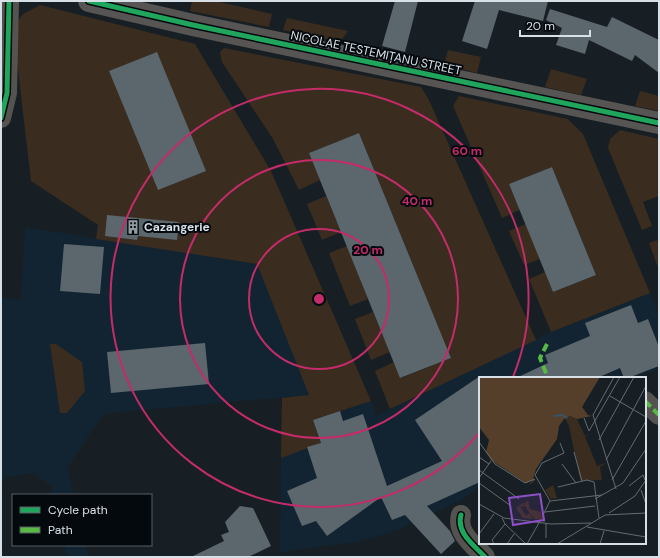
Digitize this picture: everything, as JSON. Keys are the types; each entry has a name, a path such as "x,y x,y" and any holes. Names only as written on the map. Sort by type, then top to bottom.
{"street":[{"path":"1,118 7,93 9,1"},
{"name":"NICOLAE TESTEMIȚANU STREET","path":"94,2 193,25 659,123"},
{"path":"646,402 659,415"},
{"path":"461,515 458,523 461,532 485,557"}],"shaded area":[{"path":"192,1 215,1 272,14 269,27 190,11"},
{"path":"40,5 195,44 271,171 371,401 313,420 321,443 281,458 282,398 309,395 257,264 96,239 98,225 31,181 15,44 18,21 23,14"},
{"path":"287,18 348,31 340,42 283,30"},
{"path":"224,48 421,87 428,98 536,340 390,409 375,371 394,362 401,378 451,358 359,133 309,153 320,180 299,190 273,139 222,62 220,52"},
{"path":"448,50 481,57 477,73 444,65"},
{"path":"551,69 587,79 581,95 545,87"},
{"path":"640,91 659,96 659,111 635,106"},
{"path":"459,96 568,119 583,134 650,293 551,332 529,279 545,272 553,292 596,275 552,167 509,184 520,210 502,218 453,106"},
{"path":"620,130 659,139 659,196 643,202 652,226 642,230 608,148 610,139"},
{"path":"326,196 341,232 322,240 307,204"},
{"path":"526,224 540,259 524,265 509,231"},
{"path":"25,227 257,264 310,395 109,413 102,416 67,468 74,494 53,494 51,485 33,473 6,477 1,484 1,298 21,300"},
{"path":"657,240 659,246 659,270 649,243"},
{"path":"347,246 368,299 350,306 329,253"},
{"path":"650,293 659,313 659,369 638,377 479,377 479,487 463,499 398,530 356,542 280,553 281,458 307,447 313,420 371,401 376,416 551,332"},
{"path":"373,312 390,352 371,360 355,319"},
{"path":"50,344 56,344 82,362 85,391 67,413 60,413"},
{"path":"64,546 85,546 88,557 67,557"}],"building":[{"path":"395,1 418,1 405,52 382,46"},
{"path":"475,1 548,1 543,21 499,10 487,49 462,41"},
{"path":"550,9 607,27 612,17 659,40 659,73 635,55 632,61 589,40 585,54 556,45 562,28 546,20"},
{"path":"157,52 206,171 158,190 109,71"},
{"path":"359,133 451,358 400,378 309,153"},
{"path":"552,167 596,275 553,292 509,184"},
{"name":"Cazangerie","path":"107,215 179,222 177,240 138,236 137,240 105,236"},
{"path":"64,244 104,247 100,294 60,291"},
{"path":"631,305 638,323 648,319 659,347 659,366 631,377 624,377 620,368 599,377 518,377 548,363 545,355 590,336 585,323"},
{"path":"205,343 209,384 111,393 107,352"},
{"path":"480,376 479,482 427,506 450,531 455,541 441,554 405,515 392,520 381,497 327,536 316,521 302,526 287,491 317,478 307,447 321,443 313,420 340,411 343,421 363,414 387,486 442,461 415,420"},
{"path":"240,506 253,508 271,546 248,557 191,557 224,541 221,535 229,532 225,522"}],"marked path":[{"path":"547,344 540,358 548,377"},
{"path":"646,402 659,415"}],"cycle path":[{"path":"1,118 7,93 9,1"},
{"path":"89,1 193,25 659,123"},
{"path":"461,515 460,521 463,533 485,557"}],"place":[{"name":"Cazangerie","path":"133,227"}]}
